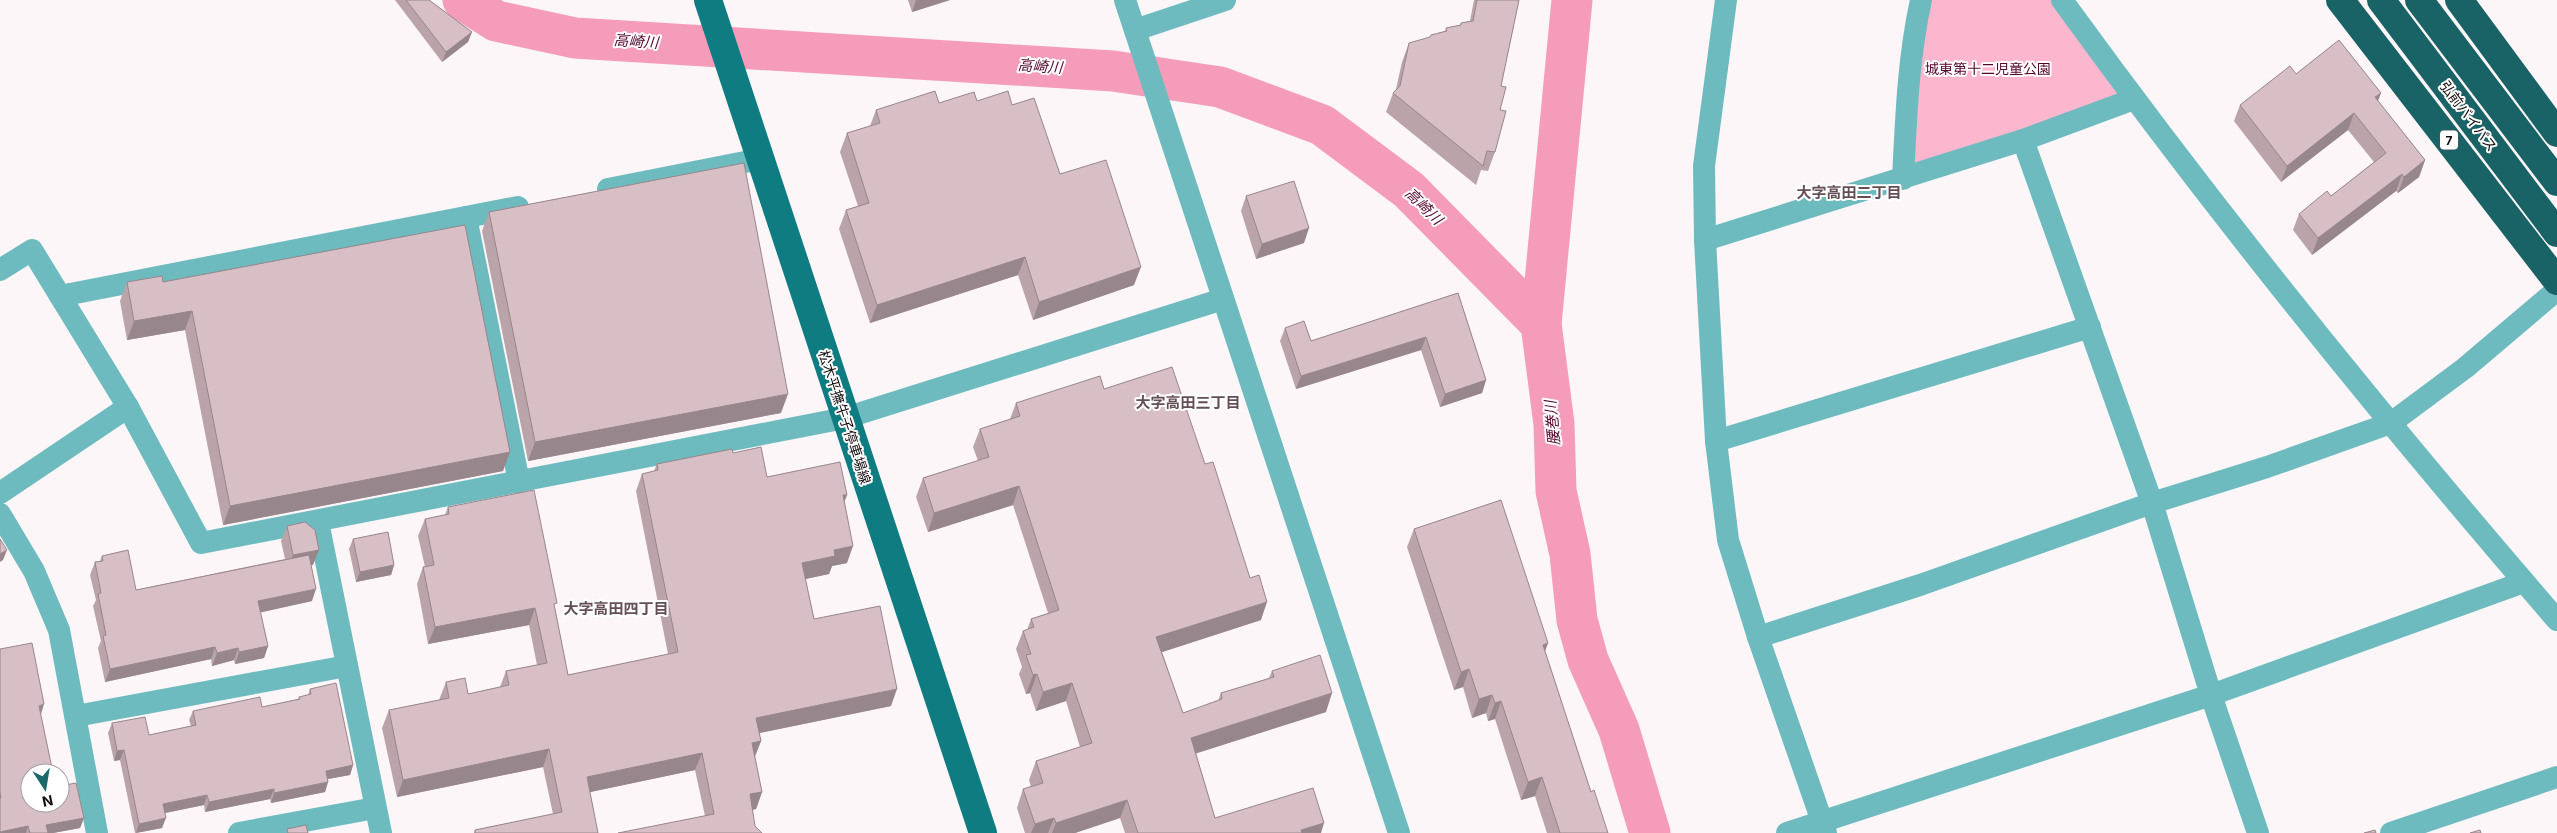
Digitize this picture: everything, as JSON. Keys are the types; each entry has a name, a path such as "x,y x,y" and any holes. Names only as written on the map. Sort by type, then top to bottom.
{"highway":[{"name":"7","path":"2340,0 2557,281"},
{"name":"弘前バイパス","path":"2380,0 2557,233"},
{"path":"2419,0 2557,182"},
{"path":"2460,0 2557,133"}],"main road":[{"name":"松木平撫牛子停車場線","path":"710,6 983,833"}],"street":[{"path":"1126,0 1399,833"},
{"path":"1138,40 1225,0"},
{"path":"1726,0 1704,166 1705,240 1716,441 1728,540 1758,637 1824,828"},
{"path":"1904,179 1907,101 1916,22 1921,0"},
{"path":"2062,0 2134,99 2390,424 2557,620"},
{"path":"1705,240 1904,179 2023,140 2134,99"},
{"path":"2023,140 2152,503 2210,695 2258,833"},
{"path":"586,194 760,159"},
{"path":"60,296 539,202"},
{"path":"466,217 519,482"},
{"path":"0,270 32,250 128,407 201,543 318,522 845,418 1223,299"},
{"path":"1758,637 1920,585 2152,503 2267,467 2390,424 2465,368 2557,290"},
{"path":"1716,441 2090,327"},
{"path":"0,493 128,407"},
{"path":"0,514 34,571 59,630 97,833"},
{"path":"318,522 381,833"},
{"path":"1787,833 1824,828 2210,695 2524,582"},
{"path":"76,716 347,666"},
{"path":"2391,833 2557,777"},
{"path":"239,833 376,808"}],"green space":[{"name":"城東第十二児童公園","path":"1932,0 2051,0 2123,96 1918,165 1909,159 1922,43"}],"building":[{"path":"406,0 429,0 472,32 446,52"},
{"path":"1477,0 1519,0 1501,86 1506,87 1500,110 1506,111 1495,152 1487,151 1483,166 1393,93 1400,86 1409,43 1447,31 1446,28 1473,21"},
{"path":"2339,40 2381,93 2375,97 2425,160 2404,177 2402,174 2318,238 2299,214 2327,191 2331,196 2386,153 2354,113 2287,166 2240,105 2290,66 2296,74"},
{"path":"935,91 939,103 974,92 977,101 1008,91 1012,105 1034,98 1060,174 1106,160 1141,267 1039,302 1025,257 877,305 846,210 869,203 847,133 880,123 876,110"},
{"path":"744,163 788,394 535,442 489,212"},
{"path":"1294,181 1309,228 1262,244 1246,196"},
{"path":"465,225 510,452 230,506 192,311 134,321 127,282 162,276 163,282"},
{"path":"1458,293 1486,380 1445,394 1426,337 1301,376 1285,328 1304,321 1311,341"},
{"path":"1172,367 1205,464 1213,462 1250,578 1259,575 1267,602 1156,637 1183,713 1222,699 1221,693 1274,677 1272,671 1320,655 1332,693 1191,738 1215,818 1313,788 1324,823 1301,830 1302,833 1138,833 1127,800 1056,823 1054,818 1035,824 1023,789 1043,783 1036,761 1092,743 1072,683 1043,692 1037,674 1033,675 1026,655 1031,654 1023,631 1034,627 1031,619 1059,610 1019,486 934,513 923,478 989,457 980,429 1020,416 1016,403 1100,376 1104,389"},
{"path":"761,447 767,477 840,462 847,495 843,495 853,546 834,550 835,556 802,563 814,619 880,606 897,689 756,718 761,741 752,743 762,792 750,794 755,826 762,833 618,833 714,814 702,753 587,777 598,833 475,833 475,830 562,812 549,749 403,780 389,710 449,698 446,682 465,678 468,694 509,685 506,671 547,663 535,608 435,627 423,567 434,565 425,519 449,514 448,507 534,490 557,603 554,604 568,675 678,652 642,474 658,470 657,464 732,449 733,453"},
{"path":"1501,500 1548,643 1543,645 1591,792 1594,790 1608,833 1560,833 1542,777 1528,782 1501,701 1495,703 1492,695 1479,699 1469,669 1461,672 1414,529"},
{"path":"305,522 315,530 319,550 293,555 287,526"},
{"path":"388,532 394,565 360,572 353,539"},
{"path":"0,539 7,550 0,554"},
{"path":"128,550 136,590 309,555 316,589 258,601 268,646 239,652 238,648 217,653 215,647 110,669 103,636 106,635 98,594 101,593 95,562 103,561 102,556"},
{"path":"32,643 44,704 39,706 51,763 20,763 20,813 70,813 70,784 76,783 84,818 46,825 48,833 30,833 28,826 0,832 0,649"},
{"path":"336,683 353,765 326,771 328,782 274,793 274,789 209,802 207,795 163,804 166,818 139,824 124,750 117,751 112,723 145,717 149,735 196,725 193,711 260,697 262,707 300,699 299,697 311,694 310,689"},
{"path":"306,825 308,833 288,833 287,829"},
{"path":"2375,830 2376,833 2364,833"},
{"path":"2480,830 2481,833 2470,833"}],"waterway":[{"name":"高崎川","path":"463,0 496,21 575,38 1113,71 1220,87 1322,125 1409,190 1541,324"},
{"name":"腰巻川","path":"1572,0 1541,324 1554,424 1556,491 1570,554 1577,620 1588,660 1619,730 1650,833"}],"district":[{"name":"大字高田二丁目","path":"1849,192"},
{"name":"大字高田三丁目","path":"1188,402"},
{"name":"大字高田四丁目","path":"616,608"}]}
